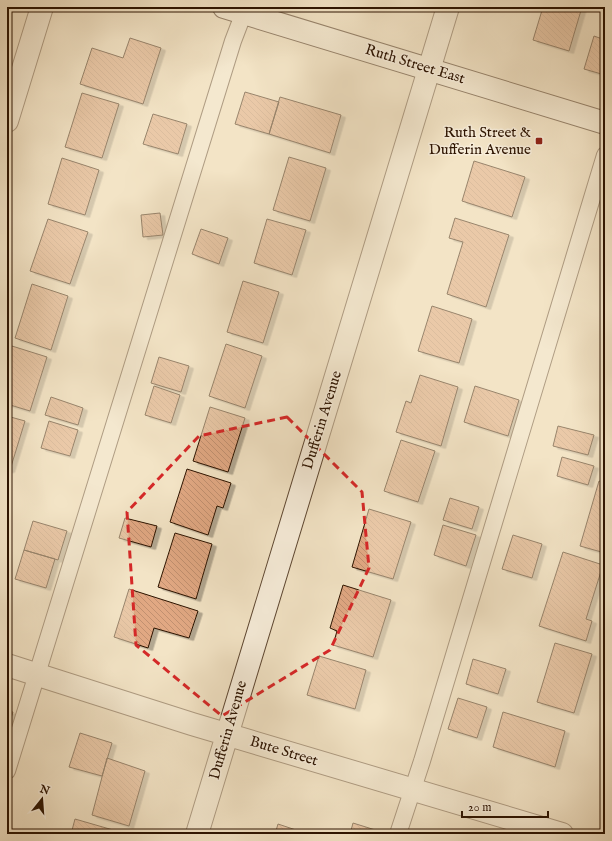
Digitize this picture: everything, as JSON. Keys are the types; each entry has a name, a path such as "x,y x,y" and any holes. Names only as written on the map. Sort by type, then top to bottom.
{"street":[{"path":"7,120 42,7"},
{"name":"Dufferin Avenue","path":"197,834 448,7"},
{"name":"Ruth Street East","path":"238,9 605,123"},
{"name":"Bute Street","path":"7,665 227,734 562,834"}],"lane":[{"path":"7,771 233,41 238,9"},
{"path":"398,834 413,790 605,155"}],"highlighted area":[{"path":"287,417 362,492 369,568 330,650 222,716 136,645 127,512 199,436"}],"building":[{"path":"543,7 582,7 569,51 533,40"},
{"path":"594,36 605,40 605,75 584,69"},
{"path":"130,38 161,48 143,104 80,84 92,48 123,58"},
{"path":"245,92 279,102 269,134 235,124"},
{"path":"82,93 119,104 102,158 65,147"},
{"path":"280,97 341,115 330,153 269,134"},
{"path":"153,114 187,124 178,154 143,144"},
{"path":"289,157 326,168 310,221 273,210"},
{"path":"62,158 99,170 85,215 48,204"},
{"path":"474,161 525,177 512,217 462,201"},
{"path":"160,213 163,235 143,237 141,215"},
{"path":"455,218 509,235 486,307 447,294 463,242 449,238"},
{"path":"48,219 88,232 70,284 30,271"},
{"path":"267,219 306,230 292,275 254,263"},
{"path":"201,229 228,238 219,264 192,254"},
{"path":"243,281 279,292 263,343 227,332"},
{"path":"32,284 68,296 51,350 15,338"},
{"path":"432,306 472,319 459,363 418,351"},
{"path":"226,344 262,356 245,408 209,396"},
{"path":"12,346 47,357 30,411 7,404 7,361"},
{"path":"159,357 189,366 181,392 151,383"},
{"path":"420,375 458,387 441,446 396,432 406,401 411,403"},
{"path":"154,386 180,395 171,423 145,415"},
{"path":"475,386 519,400 508,436 464,422"},
{"path":"51,397 83,408 78,425 45,415"},
{"path":"210,407 245,418 228,472 193,461"},
{"path":"7,416 25,421 10,470 7,470"},
{"path":"49,421 78,430 70,456 41,448"},
{"path":"558,426 594,435 588,455 553,446"},
{"path":"401,440 435,451 418,502 384,491"},
{"path":"562,457 594,466 588,485 557,476"},
{"path":"187,469 231,483 223,508 217,506 208,535 170,522"},
{"path":"599,481 605,483 605,553 580,546"},
{"path":"450,498 479,507 472,529 443,520"},
{"path":"369,509 411,522 393,579 352,567"},
{"path":"125,518 157,526 151,547 119,538"},
{"path":"33,521 67,531 58,560 24,550"},
{"path":"443,525 476,535 466,566 434,555"},
{"path":"175,533 212,544 196,599 158,587"},
{"path":"513,535 542,544 532,578 502,569"},
{"path":"24,550 55,559 46,588 15,579"},
{"path":"563,552 603,565 586,619 592,621 586,641 539,626"},
{"path":"343,585 391,600 373,657 333,645 337,631 330,628"},
{"path":"129,589 198,611 189,638 154,628 148,648 114,637"},
{"path":"555,643 592,654 574,713 537,702"},
{"path":"319,656 366,670 355,709 307,695"},
{"path":"473,659 506,669 498,694 466,684"},
{"path":"458,698 487,707 477,738 448,729"},
{"path":"7,711 13,712 7,731"},
{"path":"503,712 565,731 555,767 493,747"},
{"path":"80,733 112,743 102,776 69,767"},
{"path":"107,758 145,771 129,826 92,815"},
{"path":"75,819 120,832 120,834 71,834"},
{"path":"353,823 385,833 350,834"},
{"path":"278,824 308,834 275,834"}],"place":[{"name":"Ruth Street & Dufferin Avenue","path":"539,141"}]}
